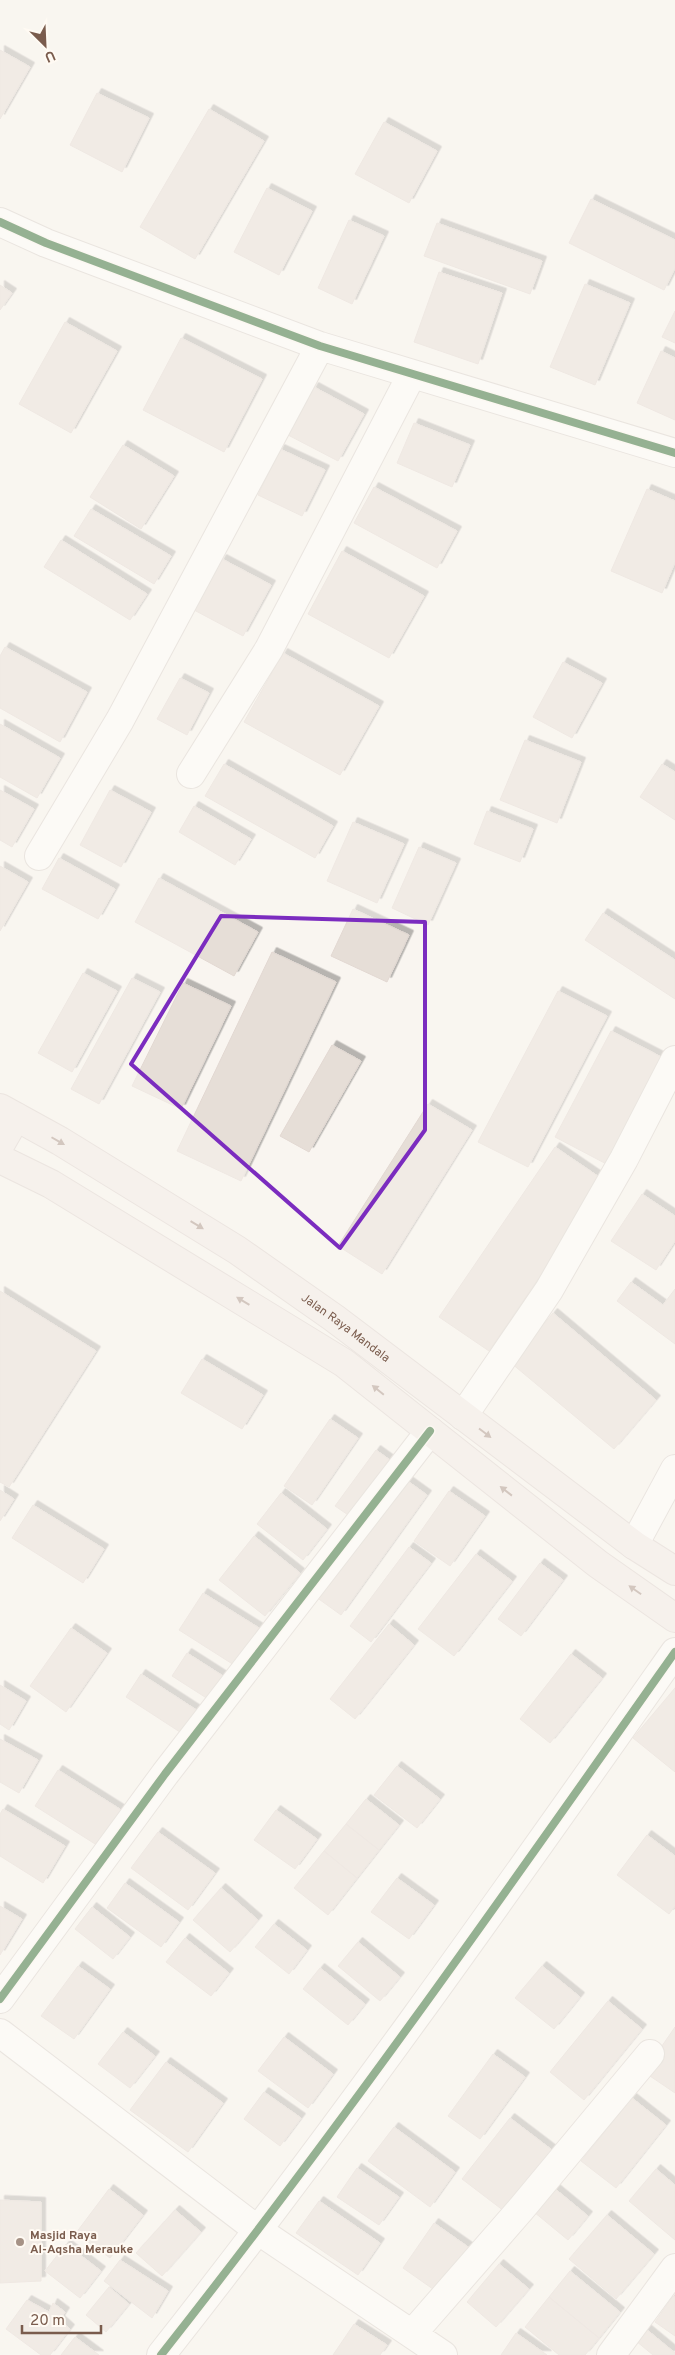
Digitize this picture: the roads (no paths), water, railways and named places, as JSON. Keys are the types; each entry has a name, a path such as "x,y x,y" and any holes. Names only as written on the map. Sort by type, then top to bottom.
{"highway":[{"name":"Jalan Raya Mandala","path":"8,1113 60,1141 238,1250 334,1318 634,1545 675,1571"},
{"path":"0,1145 8,1113"},
{"path":"0,1159 51,1184 344,1363 598,1564 675,1618"}],"street":[{"path":"0,222 46,242 320,346 675,453"},
{"path":"39,856 120,720 320,346"},
{"path":"191,774 269,649 412,374"},
{"path":"462,1416 549,1290 624,1159 675,1060"},
{"path":"0,1999 171,1766 430,1431"},
{"path":"634,1545 675,1469"},
{"path":"161,2355 259,2232 483,1925 675,1652"},
{"path":"0,2033 259,2232 442,2355"},
{"path":"412,2334 521,2209 650,2054"},
{"path":"611,2355 675,2268"}],"place":[{"name":"Masjid Raya Al-Aqsha Merauke","path":"20,2242"}]}
